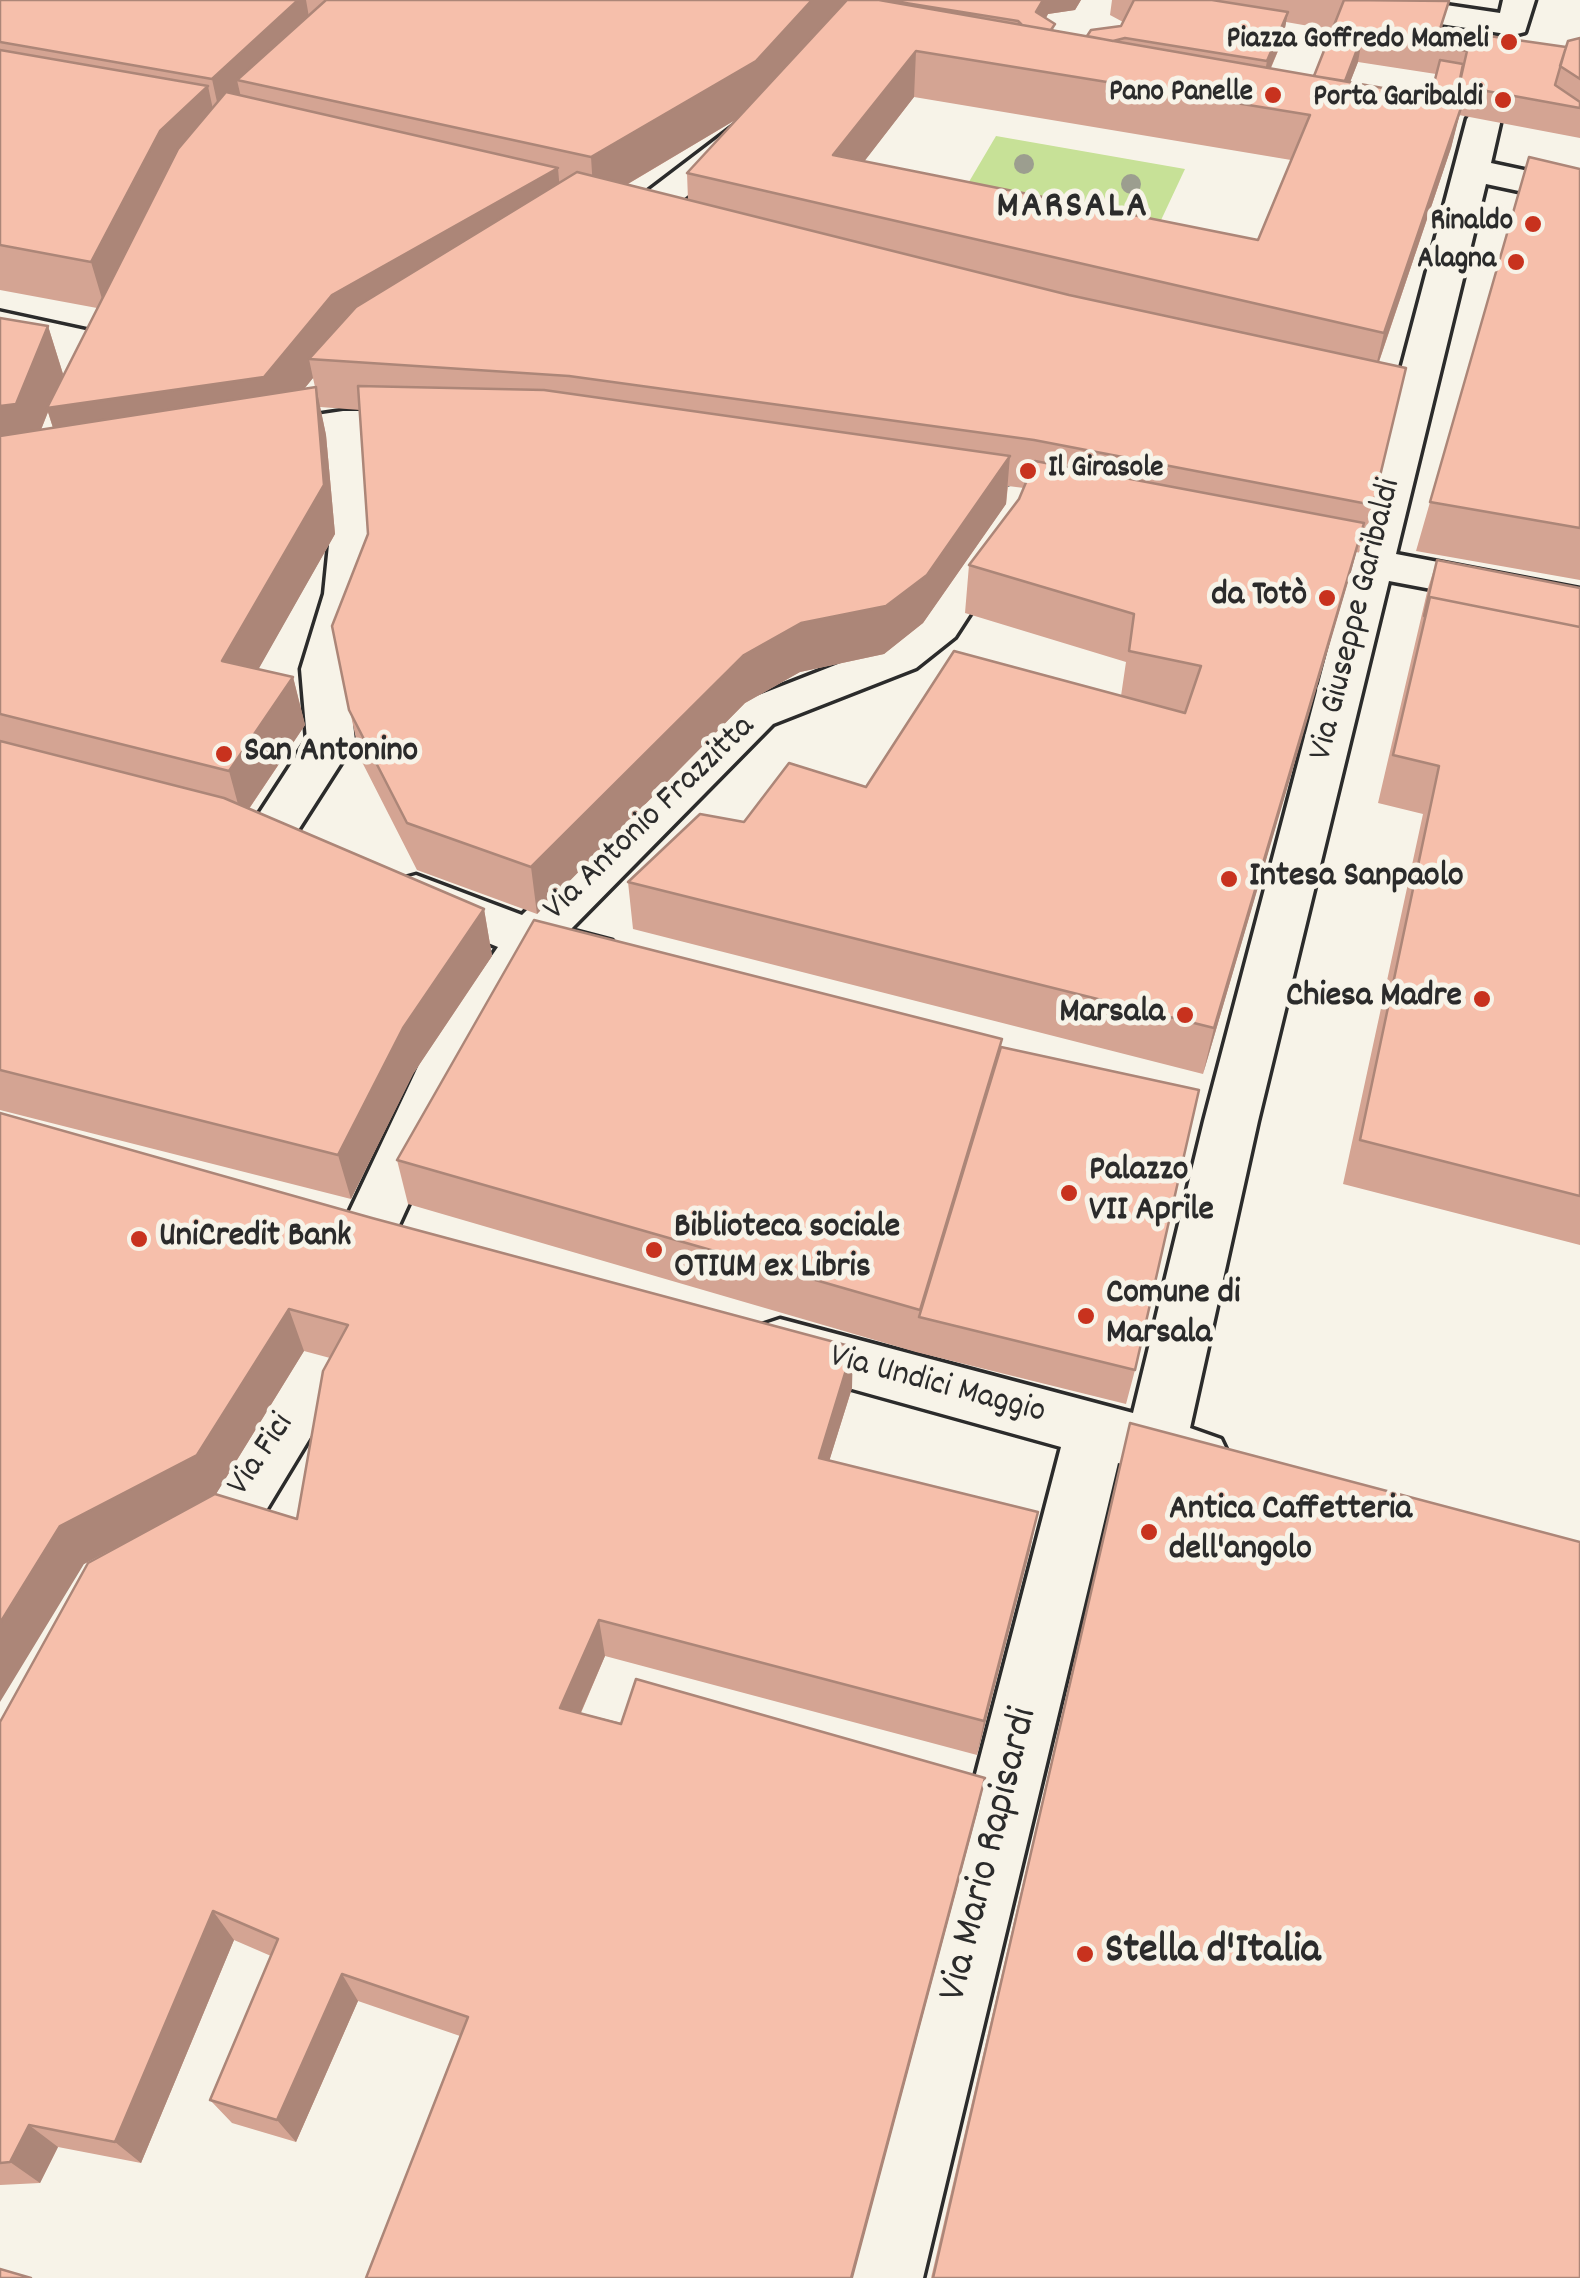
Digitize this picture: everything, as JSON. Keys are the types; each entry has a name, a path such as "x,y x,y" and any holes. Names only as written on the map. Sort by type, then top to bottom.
{"street":[{"path":"1348,0 1512,26"},
{"path":"669,231 615,219 772,112"},
{"name":"Via Giuseppe Garibaldi","path":"1124,1438 1212,1115 1372,564 1484,119"},
{"path":"1472,170 1580,193"},
{"path":"0,297 111,320"},
{"path":"1298,380 1412,408"},
{"path":"211,443 322,415 470,425"},
{"path":"216,824 286,847 331,741 324,670 346,594 352,525 322,415"},
{"name":"Via Antonio Frazzitta","path":"313,1216 393,1242 443,1069 530,939 757,713 900,657 939,627 1015,512 1017,497"},
{"path":"1242,539 1580,603"},
{"path":"378,878 530,939 644,968"},
{"name":"Via Undici Maggio","path":"725,1328 1252,1471"},
{"name":"Via Fici","path":"123,1574 237,1502 328,1358"},
{"name":"Via Mario Rapisardi","path":"884,2278 979,1786 1066,1560 1124,1438"}],"green space":[{"path":"996,136 1185,169 1147,250 950,214"}],"building":[{"path":"0,0 298,0 212,79 0,42"},
{"path":"326,0 812,0 756,61 591,157 237,80"},
{"path":"847,0 879,0 1463,102 1384,333 687,173","holes":["916,51 1310,115 1258,240 833,155"]},
{"path":"887,0 1043,0 1036,12 1055,24 1051,30"},
{"path":"1134,0 1212,0 1288,12 1267,61 1125,38 1113,41 1087,36 1091,30 1121,26"},
{"path":"1344,0 1449,1 1440,29 1566,47 1555,85 1580,102 1580,108 1459,86 1467,51 1363,34 1345,81 1314,76"},
{"path":"1580,38 1580,79 1560,66 1568,41"},
{"path":"0,50 208,86 160,131 91,262 0,245"},
{"path":"1440,60 1463,64 1456,99 1431,95"},
{"path":"226,92 558,168 332,295 264,377 47,408 178,149"},
{"path":"1529,157 1580,169 1580,528 1430,502"},
{"path":"577,172 1069,295 1406,368 1373,505 1034,440 569,376 309,359 356,307"},
{"path":"0,318 48,326 16,404 0,406"},
{"path":"358,386 544,390 1010,456 927,575 886,606 801,623 744,655 531,867 407,823 349,710 332,626 368,534"},
{"path":"316,387 324,485 222,661 293,677 229,771 0,714 0,436"},
{"path":"1035,461 1364,523 1214,1028 628,882 700,814 744,822 789,763 866,787 954,651 1185,713 1201,666 1129,651 1134,614 969,565 1019,499"},
{"path":"1437,560 1580,588 1580,627 1430,597 1424,616"},
{"name":"Chiesa Madre","path":"1430,597 1580,627 1580,1196 1360,1140 1439,766 1393,755"},
{"path":"0,741 224,798 484,909 403,1028 338,1155 0,1070"},
{"path":"534,920 1002,1039 920,1310 397,1160"},
{"name":"Palazzo VII Aprile","path":"1001,1047 1199,1090 1135,1370 919,1317"},
{"path":"0,1113 853,1347 819,1458 1038,1512 984,1721 599,1620 560,1708 621,1724 636,1679 985,1778 851,2278 366,2278 468,2017 342,1974 277,2120 210,2100 278,1939 213,1911 115,2142 29,2125 10,2162 0,2163 0,1722 88,1563 215,1494 297,1519 323,1371 348,1325 289,1309 197,1455 60,1526 0,1623"},
{"path":"1130,1423 1580,1542 1580,2278 933,2278"},
{"path":"0,2269 31,2278 0,2278"}],"place":[{"name":"Piazza Goffredo Mameli","path":"1509,42"},
{"name":"Pano Panelle","path":"1273,95"},
{"name":"Porta Garibaldi","path":"1503,100"},
{"name":"Rinaldo","path":"1533,224"},
{"name":"Alagna","path":"1516,262"},
{"name":"Il Girasole","path":"1028,471"},
{"name":"da Totò","path":"1327,598"},
{"name":"San Antonino","path":"224,754"},
{"name":"Intesa Sanpaolo","path":"1229,879"},
{"name":"Chiesa Madre","path":"1482,999"},
{"name":"Marsala","path":"1185,1015"},
{"name":"Palazzo VII Aprile","path":"1069,1193"},
{"name":"UniCredit Bank","path":"139,1239"},
{"name":"Biblioteca sociale OTIUM ex Libris","path":"654,1250"},
{"name":"Comune di Marsala","path":"1086,1316"},
{"name":"Antica Caffetteria dell'angolo","path":"1149,1532"},
{"name":"Stella d'Italia","path":"1085,1954"}],"district":[{"name":"MARSALA","path":"1073,210"}]}
